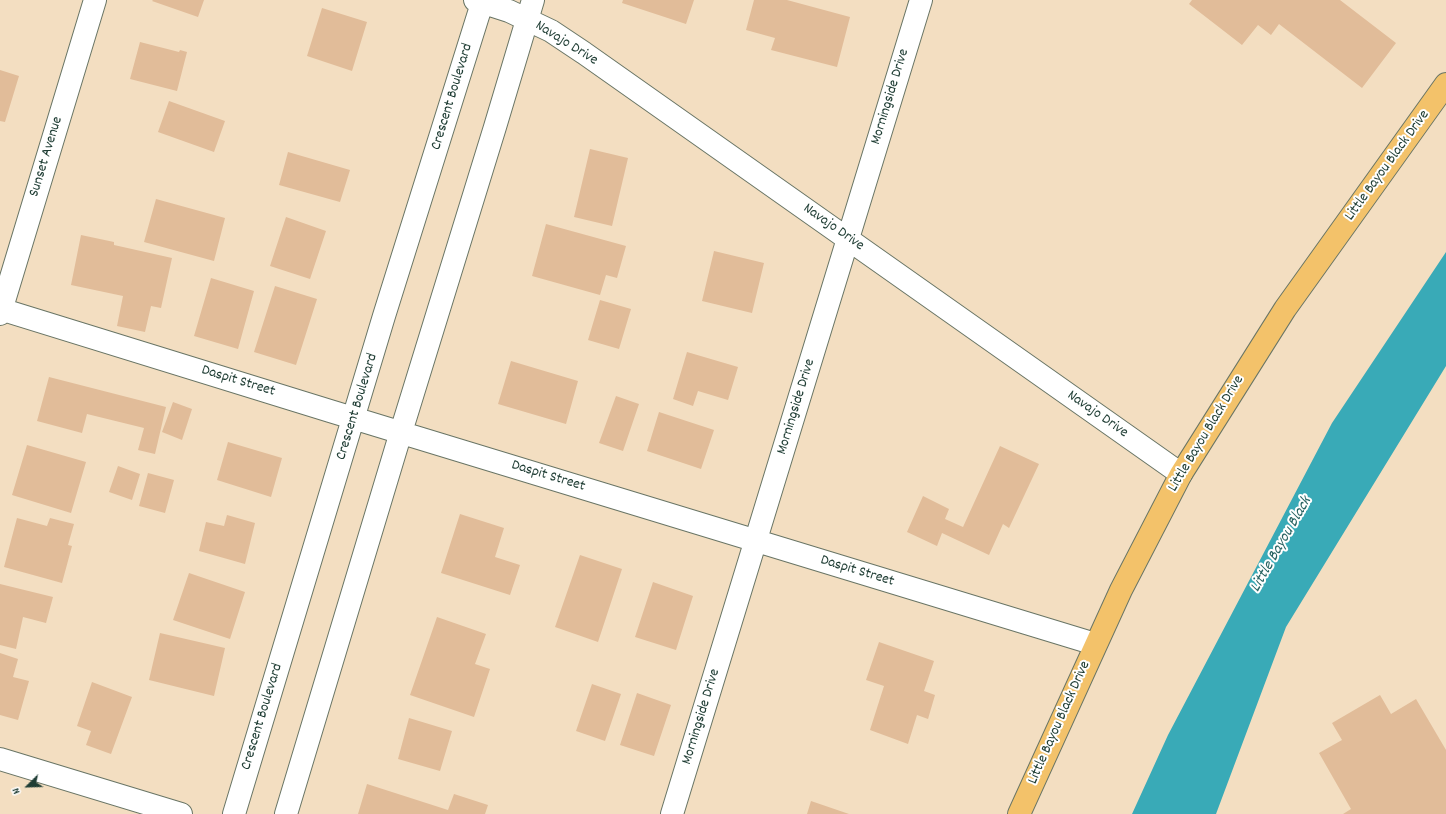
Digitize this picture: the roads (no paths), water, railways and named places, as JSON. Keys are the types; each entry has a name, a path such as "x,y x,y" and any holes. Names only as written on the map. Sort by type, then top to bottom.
{"main road":[{"name":"Little Bayou Black Drive","path":"1019,814 1095,644 1181,474 1285,309 1446,84"}],"street":[{"name":"Sunset Avenue","path":"0,310 95,0"},
{"name":"Morningside Drive","path":"672,814 921,0"},
{"name":"Navajo Drive","path":"480,1 509,11 530,10 551,31 1181,474"},
{"name":"Crescent Boulevard","path":"234,814 480,1"},
{"path":"286,814 401,432 496,127 530,10"},
{"name":"Daspit Street","path":"0,310 1095,644"},
{"path":"0,759 181,814"}],"water":[{"name":"Little Bayou Black","path":"1446,252 1446,366 1286,627 1216,814 1132,814 1168,735 1332,423"}]}
